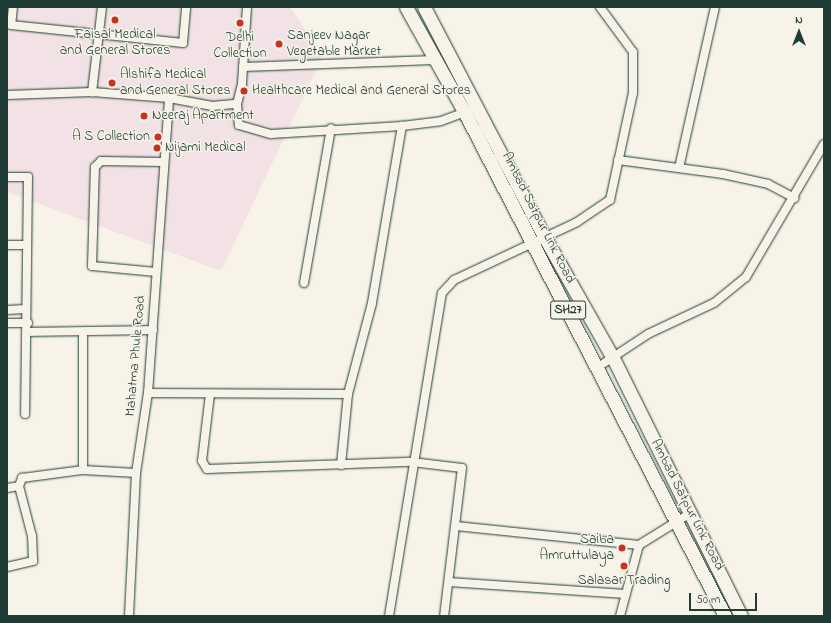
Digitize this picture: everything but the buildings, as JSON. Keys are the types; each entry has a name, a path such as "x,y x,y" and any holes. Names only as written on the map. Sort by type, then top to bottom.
{"main road":[{"name":"Ambad Satpur Link Road","path":"406,7 434,60 465,113 532,244 598,367 741,616"},
{"name":"Ambad Satpur Link Road","path":"424,7 545,238 613,358 725,616"}],"street":[{"path":"13,7 9,25 100,36 183,43 186,7"},
{"path":"92,92 100,36 102,7"},
{"path":"247,7 243,67 237,104 239,125 271,134 331,128 402,126 441,121 465,113 477,106"},
{"path":"389,616 412,462 442,293 454,280 545,238 610,200 633,93 632,52 600,7"},
{"path":"679,168 715,7"},
{"path":"243,67 434,60"},
{"path":"7,95 92,92 169,98 212,106 237,104"},
{"name":"Mahatma Phule Road","path":"129,616 136,473 148,393 163,162 169,98"},
{"path":"341,465 348,394 372,303 402,126"},
{"path":"304,283 331,128"},
{"path":"598,367 648,334 714,303 746,277 794,198 824,144"},
{"path":"618,160 679,168 768,184 794,198"},
{"path":"156,272 92,266 95,167 99,162 163,162"},
{"path":"7,178 28,177 25,245 26,310 28,332 23,370 25,414"},
{"path":"7,245 25,245"},
{"path":"7,310 26,310"},
{"path":"7,323 28,323"},
{"path":"28,332 83,334 88,330 153,330"},
{"path":"83,334 83,470"},
{"path":"148,393 348,394"},
{"path":"210,394 202,461 207,469 412,462 462,468 444,616"},
{"path":"7,567 33,561 32,536 19,486 22,478 83,470 136,473"},
{"path":"7,488 19,486"},
{"path":"456,526 639,545 683,517"},
{"path":"620,616 639,545"},
{"path":"449,582 626,594"}],"shaded area":[{"path":"7,7 290,7 323,56 221,271 7,192"}],"place":[{"name":"Faisal Medical and General Stores","path":"115,20"},
{"name":"Delhi Collection","path":"240,23"},
{"name":"Sanjeev Nagar Vegetable Market","path":"279,44"},
{"name":"Alshifa Medical and General Stores","path":"112,83"},
{"name":"Healthcare Medical and General Stores","path":"244,91"},
{"name":"Neeraj Apartment","path":"144,116"},
{"name":"A S Collection","path":"158,137"},
{"name":"Nijami Medical","path":"157,148"},
{"name":"Saiba Amruttulaya","path":"622,548"},
{"name":"Salasar Trading","path":"624,566"}]}
